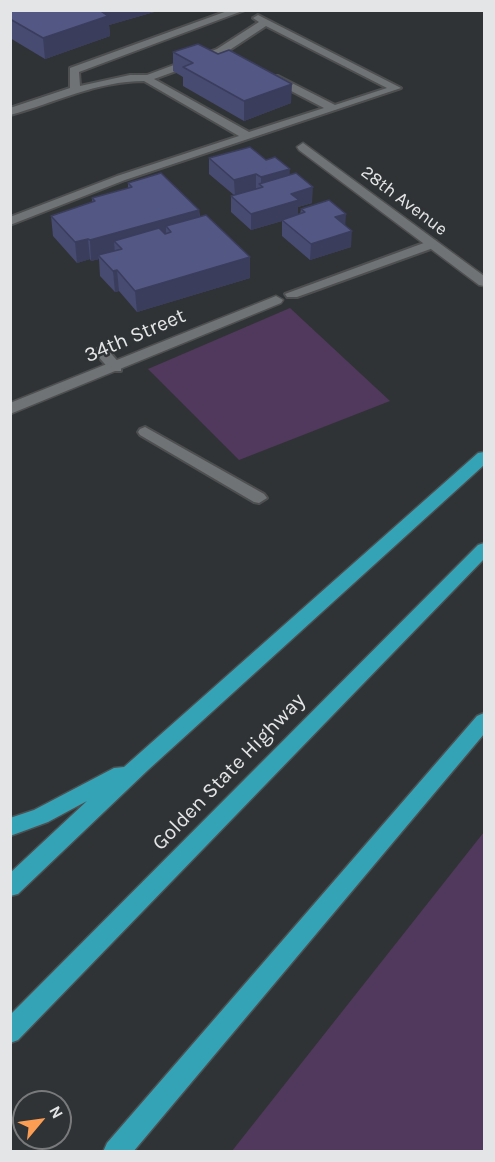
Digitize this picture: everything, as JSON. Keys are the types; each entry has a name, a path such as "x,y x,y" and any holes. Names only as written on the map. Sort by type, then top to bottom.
{"highway":[{"path":"10,887 141,764 484,457"},
{"name":"Golden State Highway","path":"10,1032 484,549"},
{"path":"116,1152 484,721"},
{"path":"10,827 41,816 141,764"}],"street":[{"name":"28th Avenue","path":"303,147 484,282"},
{"name":"34th Street","path":"10,409 116,368 276,300"}],"lane":[{"path":"10,221 121,178 396,87 242,10 74,70 75,90"},
{"path":"10,112 75,90 130,78 151,76 221,51 266,22"},
{"path":"221,51 241,61"},
{"path":"261,71 331,107"},
{"path":"151,76 148,81 246,135"},
{"path":"292,294 432,244"},
{"path":"102,352 116,368"},
{"path":"145,432 259,498"}],"shaded area":[{"path":"290,308 390,401 239,460 148,369"},
{"path":"484,832 484,1151 232,1151"}],"building":[{"path":"10,10 99,10 108,16 43,38 10,19"},
{"path":"198,44 218,54 229,50 292,84 244,101 183,67 193,63 173,52"},
{"path":"250,147 266,160 275,157 290,169 261,177 256,174 234,180 209,158"},
{"path":"161,173 199,210 90,240 75,242 51,216 95,201 92,198 132,187 128,183"},
{"path":"296,173 313,187 291,194 299,200 251,214 231,196 263,187 259,184"},
{"path":"329,200 346,214 335,217 352,231 311,244 282,220 305,212 301,209"},
{"path":"206,215 250,257 135,291 117,270 113,271 98,255 122,249 114,241 159,228 165,234 171,232 166,226"}]}
